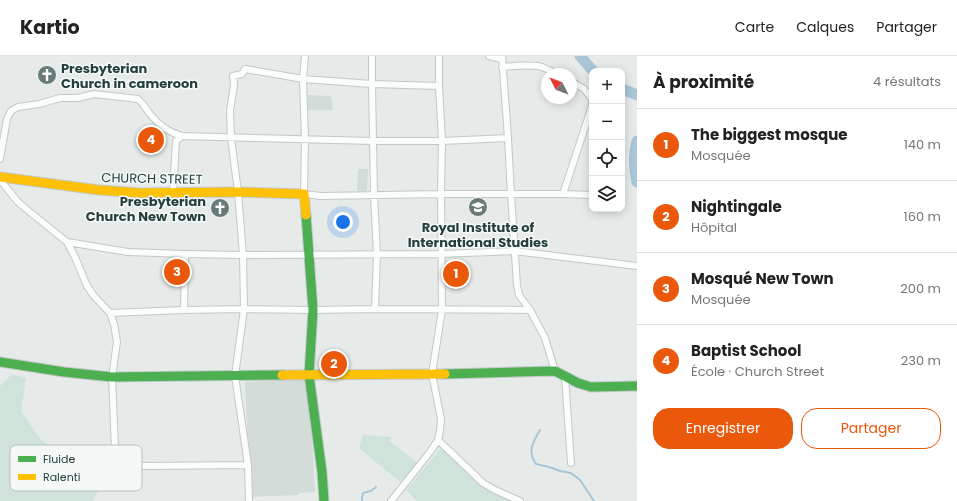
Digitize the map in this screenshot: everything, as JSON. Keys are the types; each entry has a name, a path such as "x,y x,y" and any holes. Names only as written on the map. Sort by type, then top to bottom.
{"street":[{"path":"305,56 303,79 305,139 304,194 313,310 309,375 322,472 324,501"},
{"path":"372,56 374,196 377,254 375,309"},
{"path":"391,501 418,468 438,440 441,419 432,374 442,310 442,141 439,86 440,56"},
{"path":"489,56 501,57 508,138 514,251 519,295 530,310 545,338 554,372"},
{"path":"502,67 533,66 544,68"},
{"path":"249,501 248,465 235,376 244,309 243,255 238,192 230,138 230,111 234,85 233,76 242,74 245,69 303,79 372,84 439,86"},
{"path":"577,85 589,96"},
{"path":"0,159 7,119 11,111 18,107 39,104 60,98 78,98 94,94 138,99 152,116 166,129 182,136 373,141 442,141 508,138"},
{"path":"563,194 592,104"},
{"path":"173,193 176,140 182,136"},
{"path":"0,179 18,202 67,242 87,286 110,313 114,324 116,342 112,376 116,445"},
{"name":"CHURCH STREET","path":"0,179 140,193 238,192 304,194"},
{"path":"304,194 321,196 441,194 589,195"},
{"path":"67,242 128,252 184,254 441,254 514,251 637,266"},
{"path":"184,254 184,310"},
{"path":"110,313 244,309 530,310"},
{"path":"0,362 64,372 112,376 554,372 591,387 637,386"},
{"path":"565,377 571,463"},
{"path":"438,440 483,483 520,501"},
{"path":"142,466 248,465"}],"shaded area":[{"path":"308,95 331,96 333,110 308,110"},
{"path":"358,169 368,169 367,191 357,191"},
{"path":"309,378 315,492 299,493 298,495 250,497 245,382"}],"green space":[{"path":"12,374 26,378 21,411 41,440 48,445 10,445 10,491 98,491 93,501 0,501 0,386"},
{"path":"363,435 392,437 389,441 418,463 400,482 359,448"},
{"path":"441,448 481,485 512,501 417,501 406,490"}],"waterway":[{"path":"580,56 590,68"},
{"path":"625,90 637,95"},
{"path":"637,141 634,162 637,182"},
{"path":"540,430 533,443 531,451 536,464 571,473 580,480 594,501"},
{"path":"362,501 363,493 371,491 376,487"}],"traffic: fast":[{"path":"306,215 313,310 309,375 322,472 324,501"},
{"path":"0,362 64,372 112,377 282,375"},
{"path":"445,374 555,371 578,383 591,387 637,386"}],"traffic: slow":[{"path":"0,177 99,190 140,193 238,192 304,194 306,215"},
{"path":"282,375 445,374"}],"place":[{"name":"Presbyterian Church in cameroon","path":"47,75"},
{"name":"Baptist School","path":"151,140"},
{"name":"Royal Institute of International Studies","path":"478,207"},
{"name":"Presbyterian Church New Town","path":"220,208"},
{"name":"Mosqué New Town","path":"177,272"},
{"name":"The biggest mosque","path":"456,274"},
{"name":"Nightingale","path":"334,364"}]}
